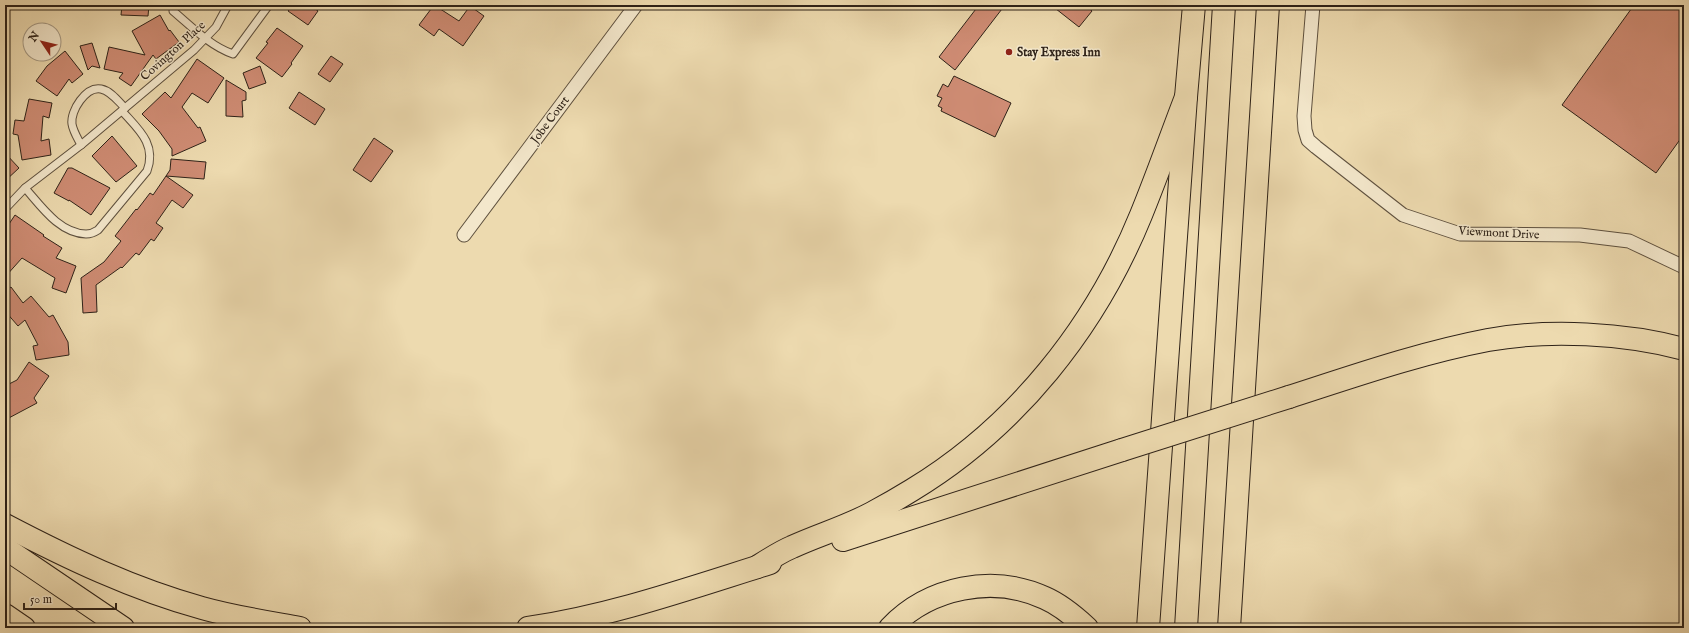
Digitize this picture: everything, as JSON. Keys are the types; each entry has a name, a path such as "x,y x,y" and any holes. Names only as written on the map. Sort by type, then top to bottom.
{"highway":[{"path":"1148,628 1186,97 1194,5"},
{"path":"1186,628 1224,5"},
{"path":"1229,628 1268,5"},
{"path":"757,567 790,547 871,514 913,489 956,460 997,426 1040,382 1074,338 1109,282 1141,216 1186,97"},
{"path":"528,628 586,618 653,600 1289,397 1447,349 1490,340 1540,334 1584,334 1628,338 1684,349"},
{"path":"5,525 89,567 143,589 201,608 246,619 300,628"},
{"path":"5,548 123,628"},
{"path":"890,628 902,616 931,599 947,592 969,587 991,586 1019,589 1045,598 1068,612 1087,628"},
{"path":"5,615 24,628"}],"street":[{"name":"Jobe Court","path":"464,235 636,5"},
{"name":"Viewmont Drive","path":"1313,5 1304,116 1305,130 1308,140 1326,156 1403,215 1460,234 1580,235 1629,241 1684,268"}],"lane":[{"path":"174,5 173,11 205,38 222,50 233,54 269,5"},
{"name":"Covington Place","path":"5,209 25,188 81,145 194,50 216,27 228,5"},
{"path":"25,188 57,223 68,229 87,234 98,230 147,171 151,160 150,149 146,139 110,93 101,89 94,89 79,101 74,110 72,124 81,145"}],"building":[{"path":"122,5 149,5 148,16 121,15"},
{"path":"293,5 310,5 318,11 308,25 288,11"},
{"path":"434,5 459,21 470,6 484,16 463,46 439,29 434,36 419,25"},
{"path":"979,5 1005,5 955,70 939,57"},
{"path":"1051,5 1085,5 1092,11 1079,27"},
{"path":"1634,5 1684,5 1684,134 1656,173 1562,105"},
{"path":"160,15 169,31 170,30 179,42 156,59 153,55 131,86 119,78 123,73 104,69 109,47 145,55 132,31"},
{"path":"277,28 303,46 282,77 256,58 268,43 266,42"},
{"path":"92,43 100,68 92,66 88,70 80,46"},
{"path":"65,51 83,74 72,83 69,79 57,96 36,81 52,62 62,62 62,54"},
{"path":"331,56 343,64 330,82 318,74"},
{"path":"197,59 224,78 208,103 192,93 182,107 198,128 200,127 206,141 172,156 172,149 159,131 142,114 165,92 171,98"},
{"path":"260,66 266,83 249,89 243,73"},
{"path":"954,76 1011,103 995,137 941,111 942,108 938,106 942,98 937,96 943,84 948,87"},
{"path":"226,80 246,92 246,100 242,101 243,117 226,116"},
{"path":"299,92 325,109 315,125 289,108"},
{"path":"29,99 52,103 49,118 43,116 41,141 49,139 51,155 22,160 18,135 13,134 15,120 24,121"},
{"path":"112,136 137,166 116,182 92,156"},
{"path":"374,138 393,151 371,182 353,170"},
{"path":"5,153 19,168 5,181"},
{"path":"171,159 206,162 204,179 166,176 170,170"},
{"path":"68,168 72,168 110,188 91,215 69,200 54,193"},
{"path":"166,176 193,195 183,208 172,200 156,223 163,228 154,241 151,239 139,255 136,253 122,268 121,267 96,285 97,312 83,313 81,278 104,262 121,241 115,236 150,193 153,195"},
{"path":"15,215 62,248 56,258 76,266 66,293 52,288 55,278 22,258 5,277 5,230"},
{"path":"11,287 23,303 31,296 49,317 53,315 68,342 69,355 36,360 33,346 38,345 25,320 18,326 5,311 5,291"},
{"path":"29,362 49,376 34,398 37,403 5,420 5,386 17,380"}],"place":[{"name":"Stay Express Inn","path":"1009,52"}]}
